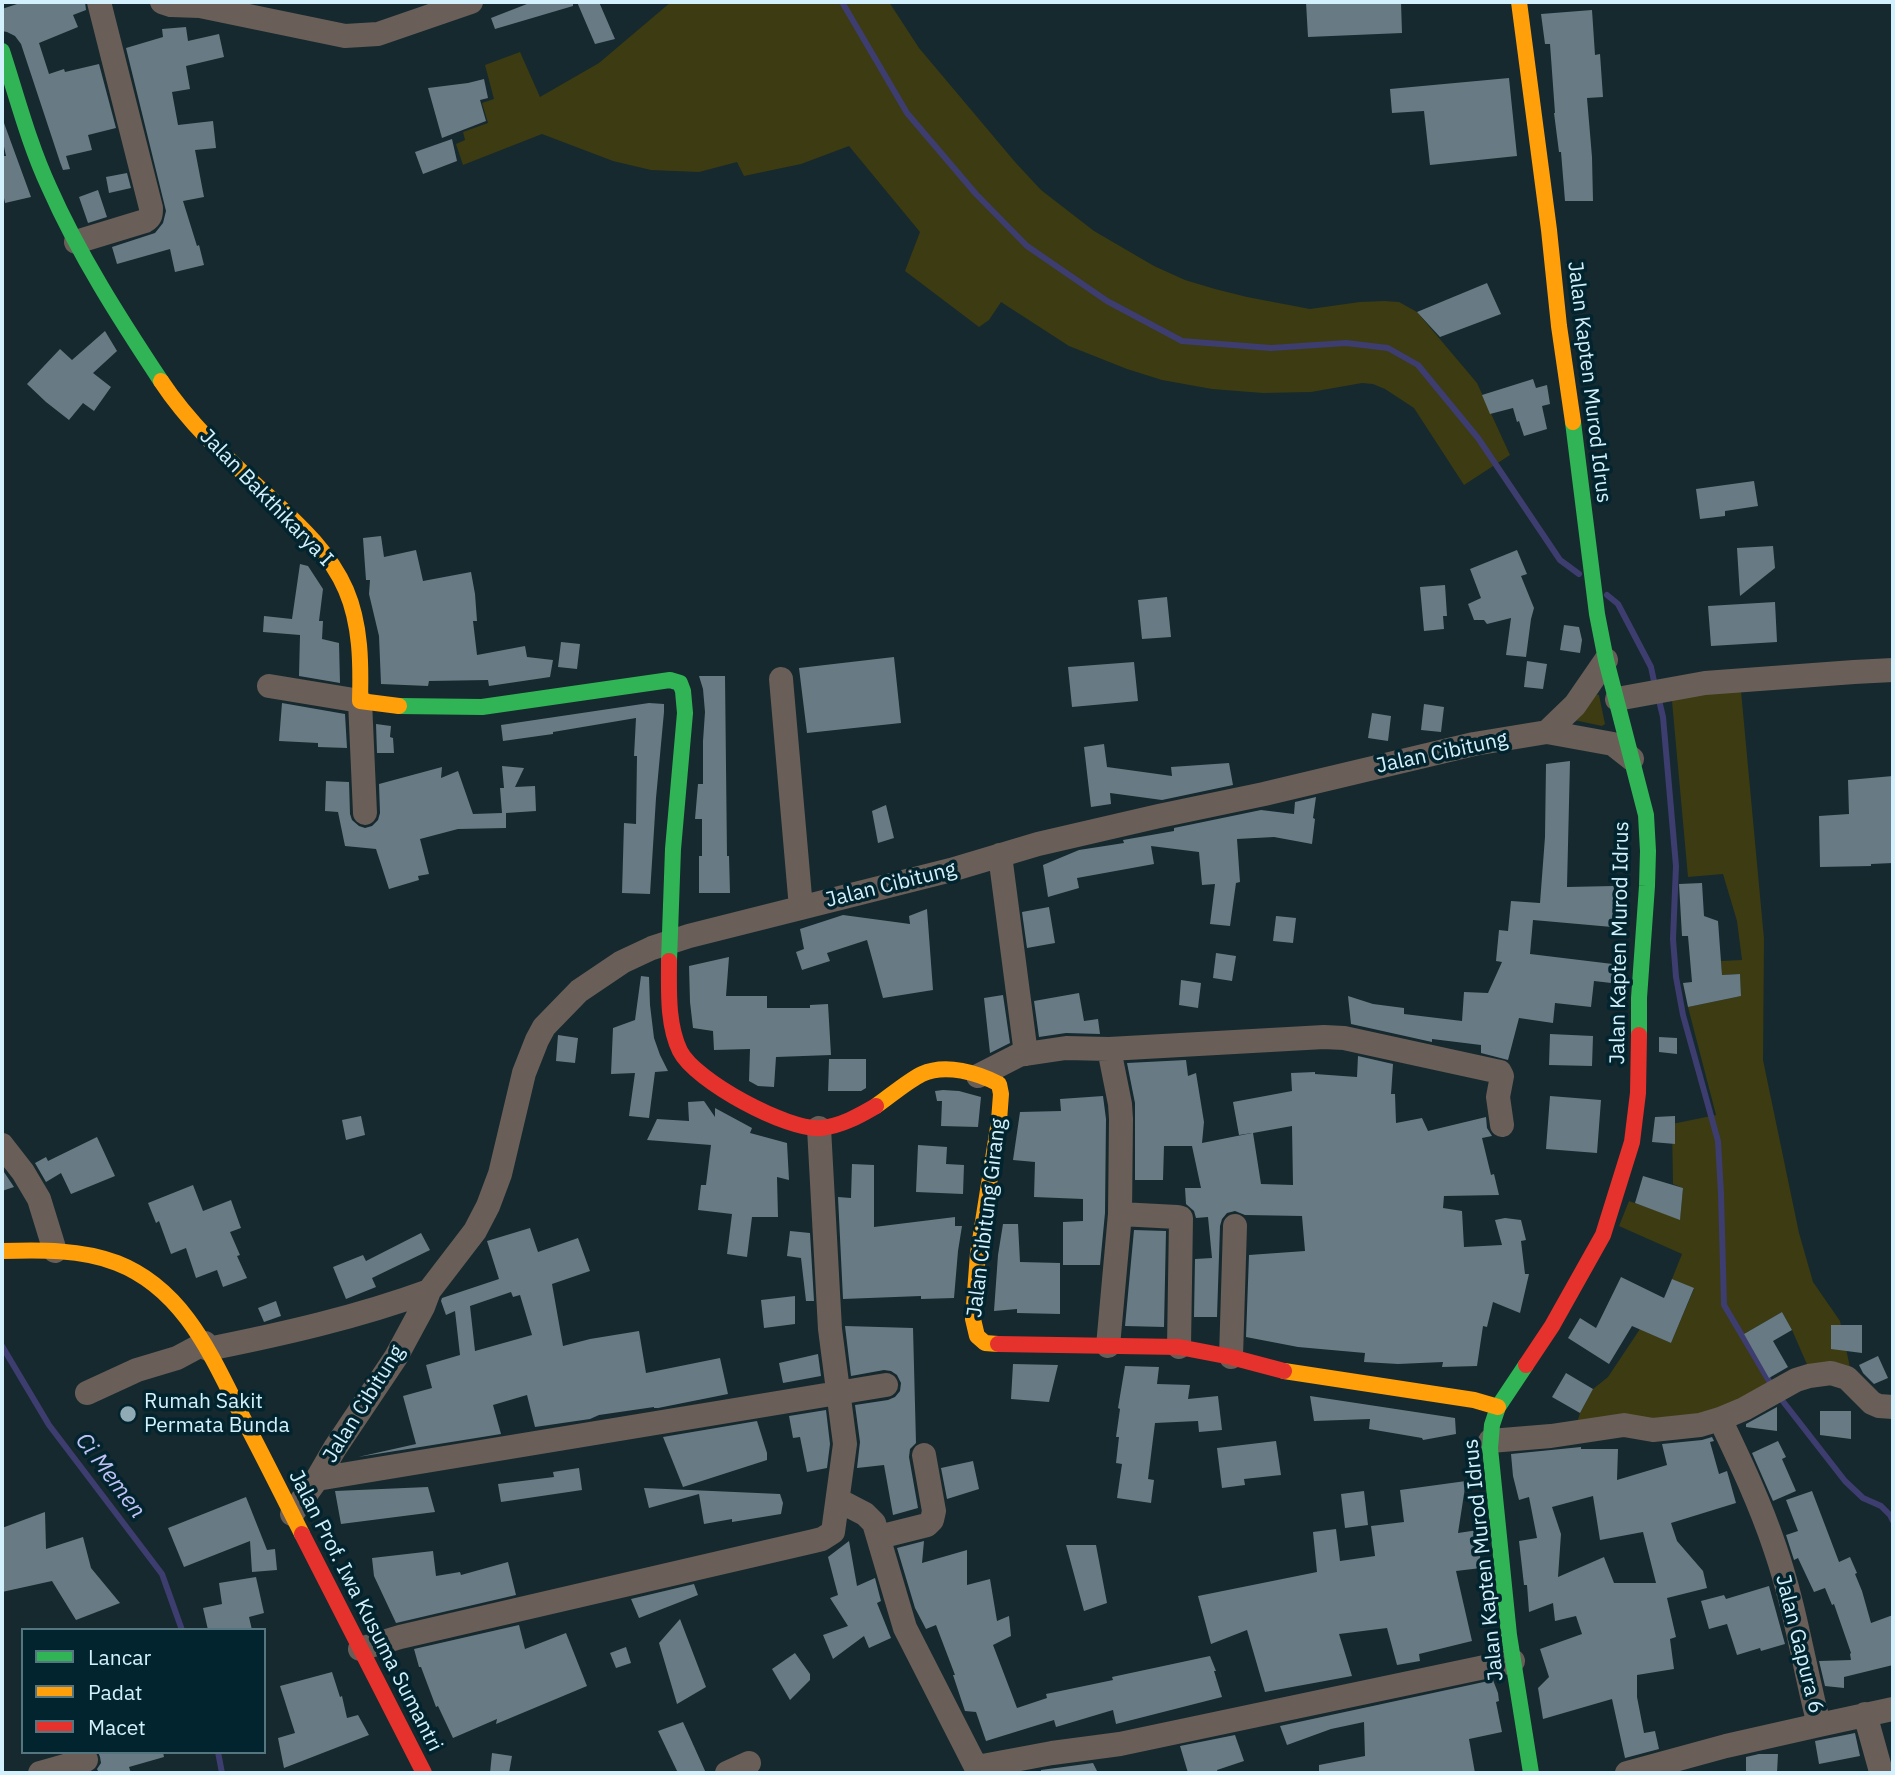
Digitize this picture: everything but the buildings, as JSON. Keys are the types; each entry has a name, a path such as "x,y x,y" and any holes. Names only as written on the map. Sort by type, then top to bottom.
{"street":[{"path":"76,242 145,222 151,215 99,2"},
{"path":"162,2 200,6 328,34 354,36 392,30 471,2"},
{"name":"Jalan Kapten Murod Idrus","path":"1519,2 1597,614 1606,660 1646,815 1648,851 1639,998 1638,1093 1632,1142 1603,1235 1552,1326 1497,1407 1492,1425 1490,1441 1513,1661 1531,1773"},
{"name":"Jalan Bakthikarya I","path":"2,51 48,184 76,242 114,309 167,390 192,422 292,519 332,564 345,588 356,620 361,654 360,701"},
{"path":"1547,732 1574,705 1606,660"},
{"path":"1617,699 1705,683 1893,670"},
{"path":"780,679 801,908"},
{"path":"269,686 388,706 482,706 678,681 683,690 684,722 675,810 668,987 674,1035 686,1062 695,1070 775,1118 819,1128 854,1118 922,1074 944,1069 978,1076 1012,1058 1066,1048 1109,1049 1324,1037 1359,1040 1500,1072 1502,1076 1498,1097 1502,1125"},
{"path":"360,701 365,813"},
{"name":"Jalan Cibitung","path":"292,1514 396,1357 429,1291 475,1231 488,1206 503,1163 524,1073 544,1027 579,991 622,962 670,942 951,870 1038,844 1289,789 1474,744 1547,732 1613,744 1632,759"},
{"path":"1000,855 1027,1054"},
{"path":"1108,1346 1120,1214 1120,1111 1109,1049"},
{"name":"Jalan Cibitung Girang","path":"978,1076 999,1084 1001,1094 978,1253 973,1319 977,1336 985,1343 1179,1347 1231,1357 1273,1369 1474,1400 1497,1407"},
{"path":"360,1649 400,1637 822,1539 832,1532 835,1527 845,1444 830,1329 819,1128"},
{"path":"2,1145 39,1199 55,1251"},
{"path":"1120,1214 1181,1218 1179,1347"},
{"path":"1231,1357 1235,1226"},
{"name":"Jalan Prof. Iwa Kusuma Sumantri","path":"2,1251 55,1251 108,1259 143,1274 177,1305 207,1346 424,1773"},
{"path":"87,1393 137,1370 207,1346 267,1337 429,1291"},
{"path":"1490,1441 1551,1436 1624,1425 1658,1430 1700,1425 1720,1419 1809,1376 1836,1373 1847,1378 1872,1403 1893,1406"},
{"path":"317,1479 886,1385"},
{"name":"Jalan Gapura 6","path":"1628,1773 1726,1746 1819,1725 1800,1635 1776,1550 1762,1509 1720,1419"},
{"path":"879,1536 927,1525 932,1520 934,1511 924,1455"},
{"path":"838,1500 870,1517 879,1536 905,1628 978,1770 1052,1753 1120,1744 1513,1661"},
{"path":"1819,1725 1893,1709"},
{"path":"1865,1714 1880,1768"},
{"path":"40,1773 86,1760"}],"shaded area":[{"path":"671,2 889,2 919,48 1015,162 1041,190 1094,231 1154,266 1185,280 1247,297 1310,309 1360,302 1399,302 1417,312 1477,383 1510,455 1464,485 1414,408 1373,384 1362,383 1311,392 1263,393 1212,389 1162,380 1069,346 1001,302 989,320 979,327 905,271 920,232 849,146 801,164 744,176 737,162 699,172 651,170 613,161 542,134 463,165 456,144 465,140 463,132 488,123 482,103 494,99 485,65 520,52 540,97 599,63"},
{"path":"1740,680 1764,939 1763,1060 1799,1233 1813,1282 1840,1321 1851,1372 1809,1369 1782,1312 1744,1334 1774,1387 1718,1412 1576,1426 1593,1389 1608,1377 1640,1329 1671,1343 1694,1289 1672,1279 1682,1254 1619,1226 1629,1201 1680,1219 1683,1188 1673,1184 1672,1124 1716,1115 1688,1007 1741,996 1740,974 1722,975 1721,961 1742,960 1737,921 1723,874 1688,877 1671,690"},
{"path":"1595,694 1599,695 1605,724 1602,726 1574,720"}],"waterway":[{"path":"842,2 907,113 976,194 1027,246 1107,301 1182,341 1271,348 1346,343 1388,348 1418,365 1478,438 1560,560 1579,574"},
{"path":"1607,595 1618,604 1651,667 1655,686"},
{"path":"1658,696 1663,717 1676,866 1673,939 1676,977 1683,1015 1718,1141 1724,1305 1772,1386"},
{"name":"Ci Memen","path":"2,1346 49,1425 162,1574 181,1628"},
{"path":"1778,1395 1845,1481 1863,1498 1881,1506 1893,1521"},
{"name":"Ci Memen","path":"218,1754 222,1773"}],"traffic: fast":[{"path":"2,51 35,154 73,237 161,381"},
{"path":"1573,422 1597,614 1606,660 1646,815 1647,886 1639,1035"},
{"path":"399,706 482,707 670,680 680,683 685,713 673,849 669,961"},
{"path":"1526,1365 1498,1407 1492,1425 1490,1448 1509,1635 1531,1773"}],"traffic: slow":[{"path":"1519,2 1573,422"},
{"path":"161,381 197,427 301,527 331,563 346,590 355,617 360,659 360,701 399,706"},
{"path":"876,1106 911,1080 941,1069 962,1071 999,1084 999,1121 978,1253 973,1319 977,1336 985,1343 998,1344"},
{"path":"2,1251 60,1251 103,1258 141,1275 162,1290 195,1329 208,1351 302,1534"},
{"path":"1284,1371 1474,1400 1498,1407"}],"traffic: jam":[{"path":"669,961 671,1018 676,1041 689,1063 704,1076 744,1102 806,1127 836,1125 876,1106"},
{"path":"1526,1365 1552,1326 1603,1235 1632,1142 1638,1093 1639,1035"},
{"path":"998,1344 1179,1347 1284,1371"},
{"path":"302,1534 424,1773"}],"place":[{"name":"Rumah Sakit Permata Bunda","path":"128,1414"}]}
